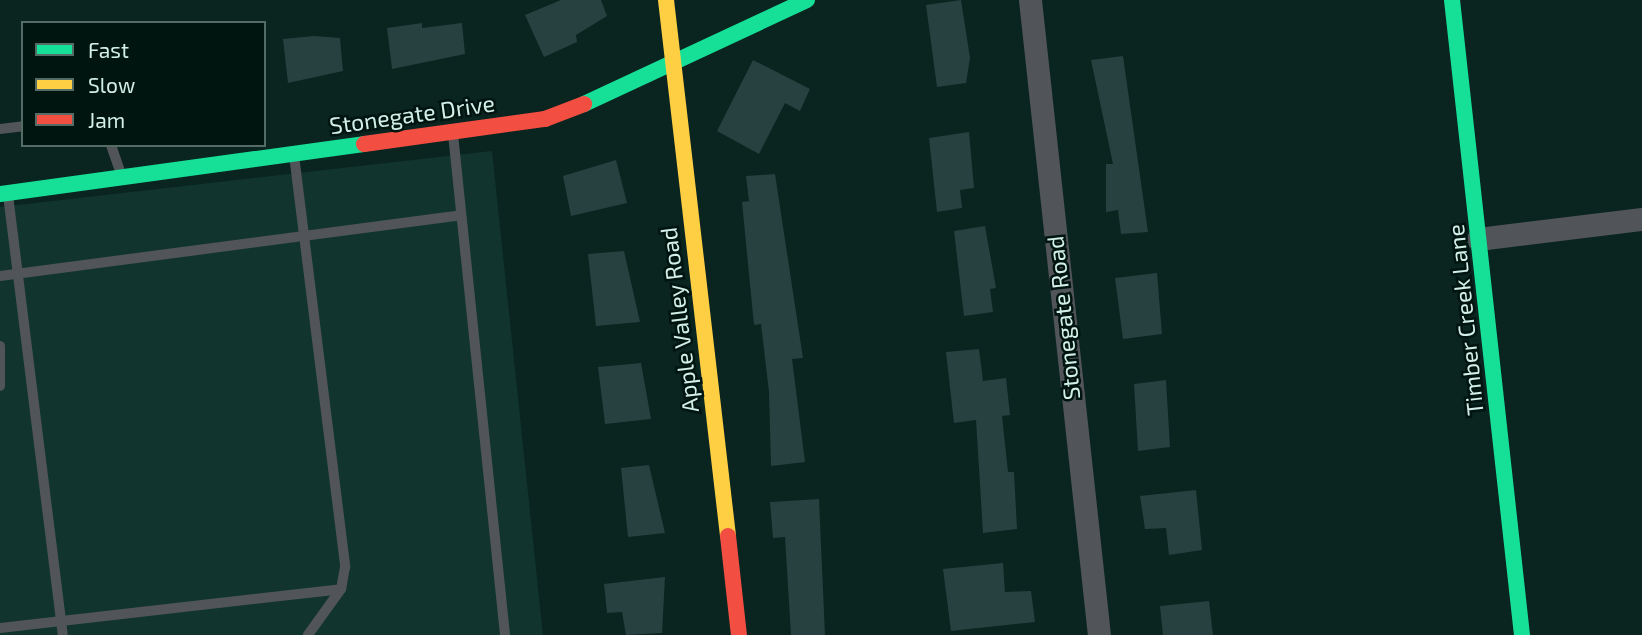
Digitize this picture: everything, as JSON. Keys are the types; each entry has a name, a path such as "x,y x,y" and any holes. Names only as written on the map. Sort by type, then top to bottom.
{"street":[{"name":"Apple Valley Road","path":"666,0 738,635"},
{"name":"Stonegate Drive","path":"4,193 545,119 674,65 807,0"},
{"name":"Stonegate Road","path":"1030,0 1099,635"},
{"name":"Timber Creek Lane","path":"1452,0 1522,635"},
{"path":"1478,239 1642,219"}],"lane":[{"path":"0,129 21,126"},
{"path":"452,131 505,635"},
{"path":"112,147 122,177"},
{"path":"294,153 345,567 341,589 307,635"},
{"path":"4,193 18,272 63,635"},
{"path":"0,276 461,215"},
{"path":"0,346 0,386"},
{"path":"0,628 341,589"}],"shaded area":[{"path":"492,151 543,635 0,635 0,207"}],"building":[{"path":"561,0 601,0 607,16 576,35 577,42 544,57 525,15"},
{"path":"961,0 970,58 966,83 937,87 926,5"},
{"path":"422,23 422,28 462,23 465,54 392,69 387,28"},
{"path":"314,36 340,38 343,71 288,83 283,39"},
{"path":"1123,56 1148,232 1121,234 1118,210 1106,212 1106,164 1113,164 1091,60"},
{"path":"753,60 810,89 800,111 785,103 759,154 717,131"},
{"path":"969,132 974,188 960,190 962,208 937,212 929,138"},
{"path":"616,160 627,203 571,216 563,176"},
{"path":"775,174 803,358 792,359 805,462 771,466 769,392 761,324 754,325 742,202 749,201 746,176"},
{"path":"985,226 996,288 990,289 993,312 964,316 954,231"},
{"path":"624,251 640,322 596,326 588,254"},
{"path":"1157,273 1162,334 1123,339 1115,278"},
{"path":"979,349 983,381 1006,378 1010,415 1002,416 1008,472 1014,472 1017,529 983,533 976,420 954,423 946,352"},
{"path":"641,363 651,419 605,424 598,367"},
{"path":"1166,380 1170,447 1138,451 1134,384"},
{"path":"649,465 665,533 628,537 621,468"},
{"path":"1196,490 1202,550 1169,555 1166,528 1145,529 1140,496"},
{"path":"819,499 825,635 791,635 785,537 773,538 770,502"},
{"path":"1003,563 1005,592 1031,591 1035,622 951,631 943,569"},
{"path":"665,577 662,633 626,635 622,612 607,613 604,584"},
{"path":"1209,601 1213,635 1163,635 1160,606"}],"traffic: fast":[{"path":"584,104 807,0"},
{"path":"1452,0 1522,635"},
{"path":"0,194 364,144"}],"traffic: slow":[{"path":"666,0 728,536"}],"traffic: jam":[{"path":"364,144 545,119 584,104"},
{"path":"728,536 739,635"}]}
